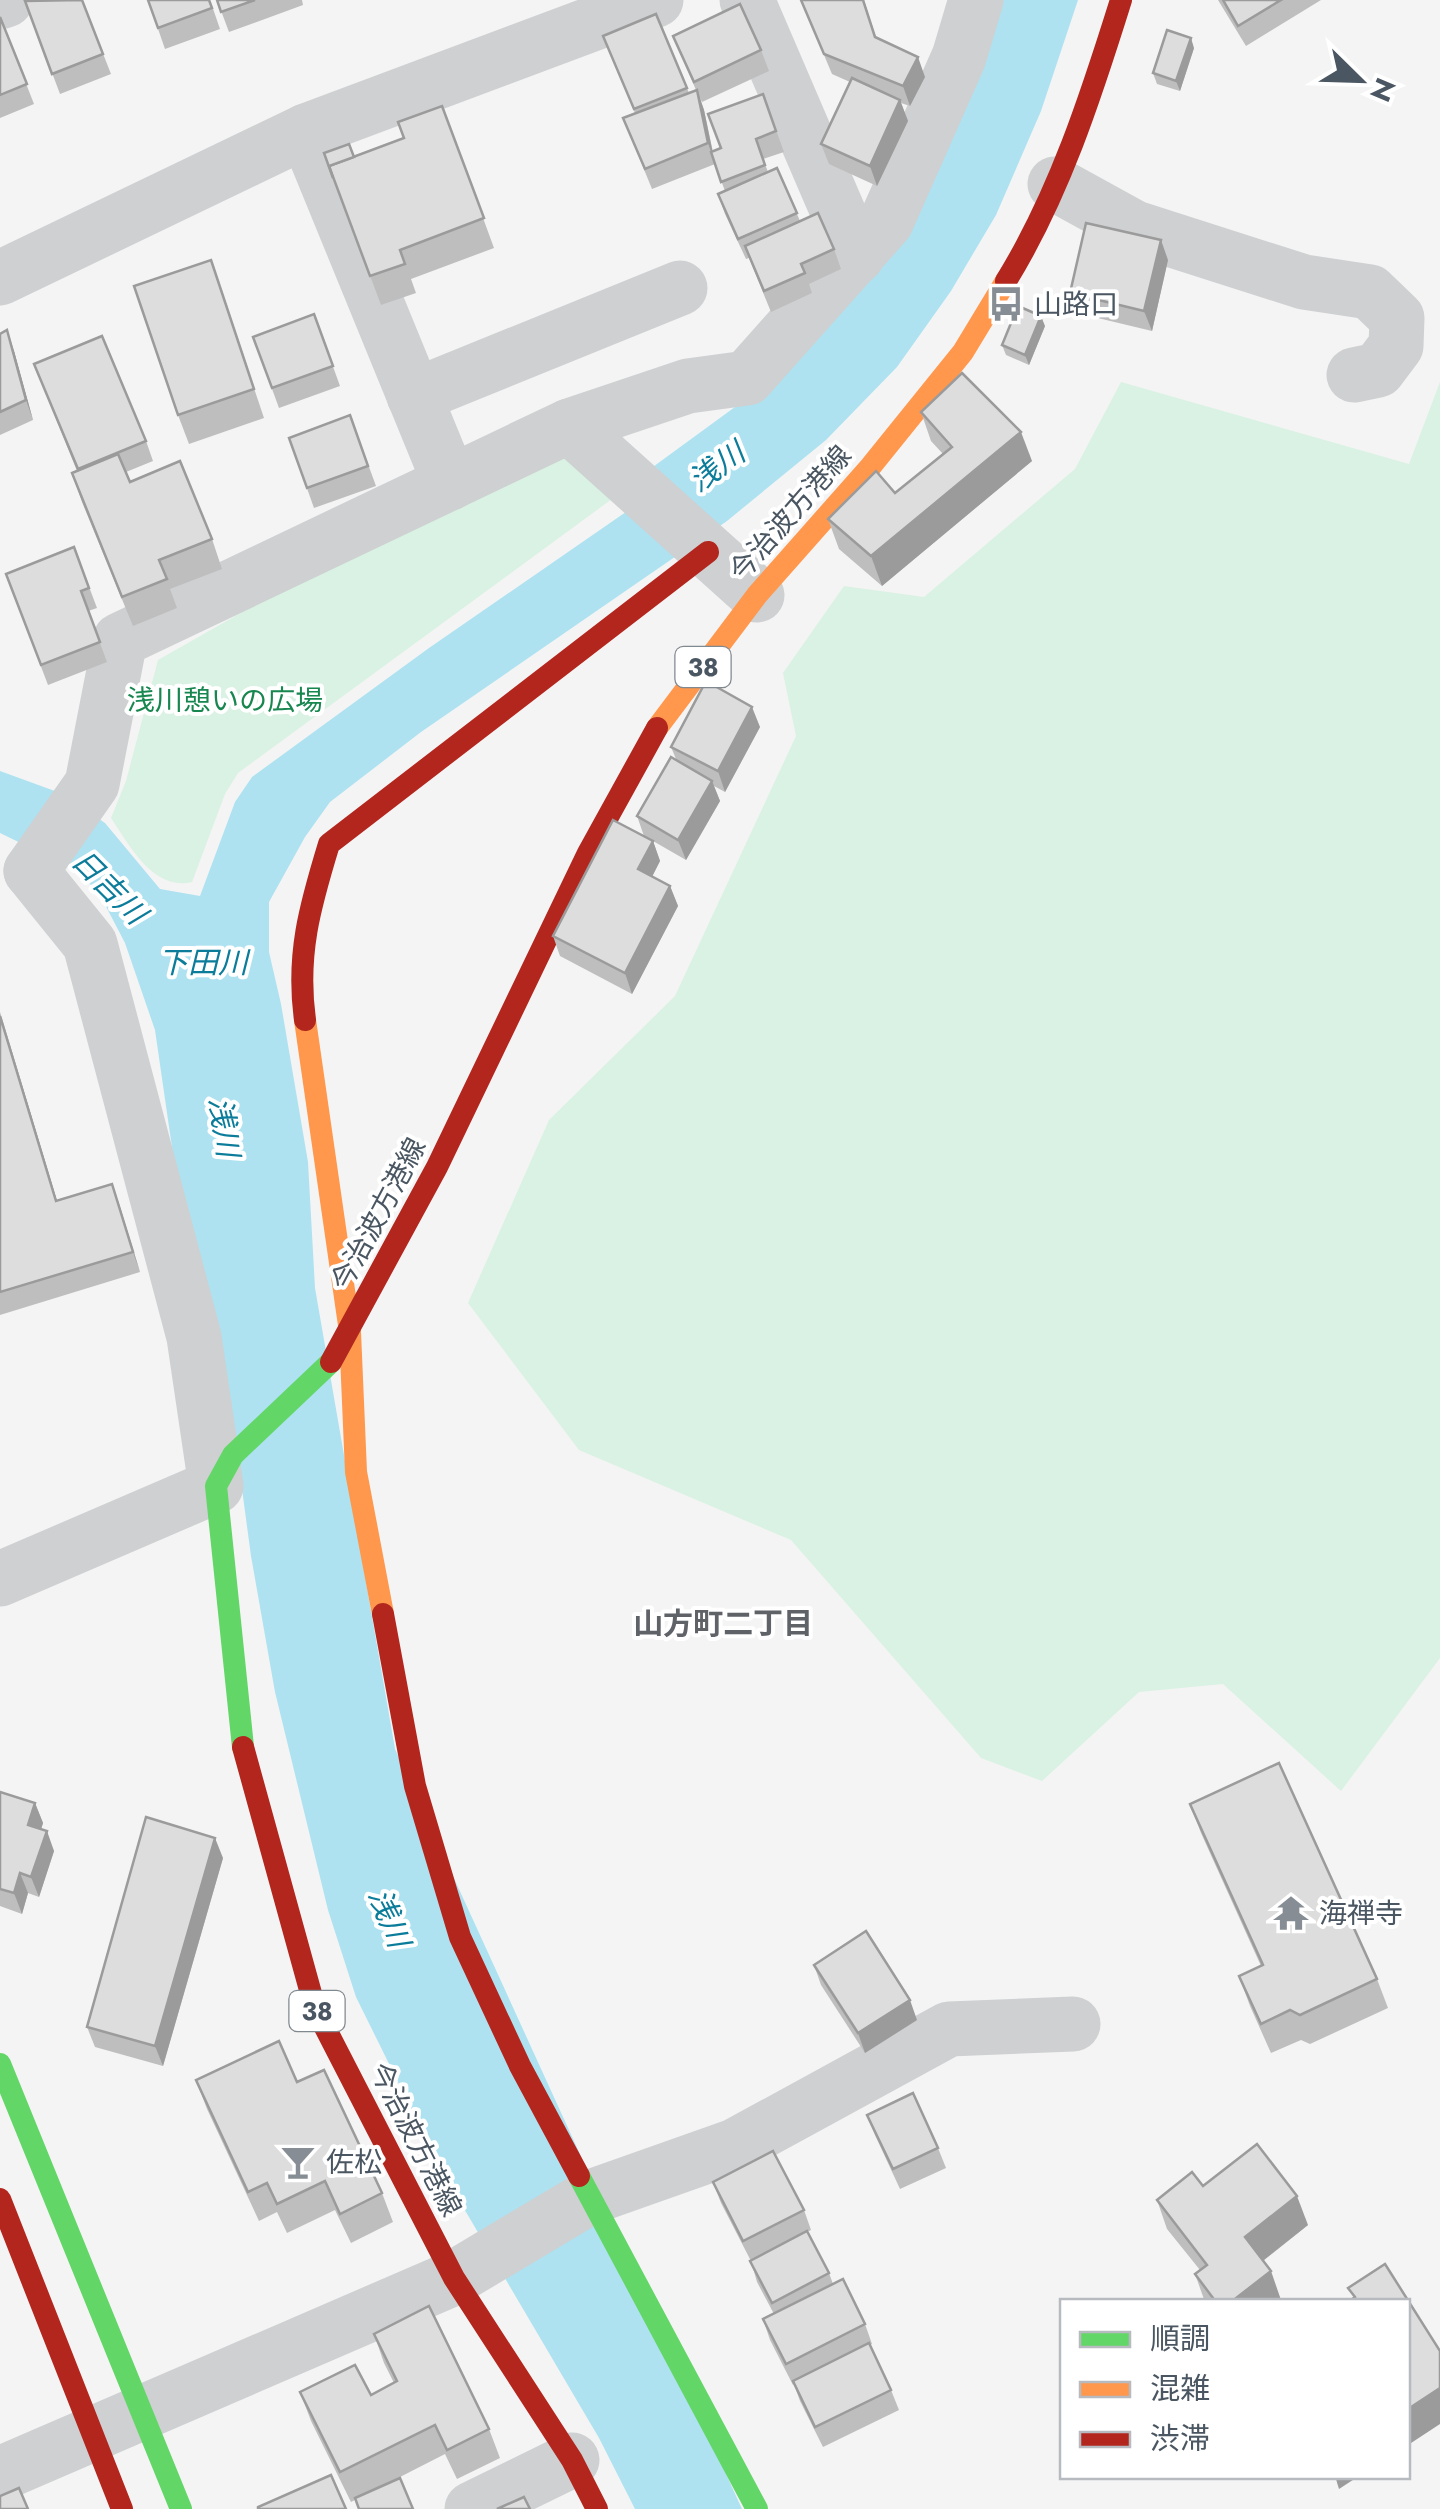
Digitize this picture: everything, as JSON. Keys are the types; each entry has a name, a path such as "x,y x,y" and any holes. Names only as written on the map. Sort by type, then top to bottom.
{"street":[{"path":"6,258 306,131 656,0"},
{"path":"747,0 857,256"},
{"path":"0,1579 224,1471 194,1337 90,944 21,870 92,784 120,640 569,426 688,386 747,378 886,222 959,57 976,0"},
{"name":"今治波方港線","path":"597,2509 470,2269 315,2008 240,1736 224,1471 328,1369 350,1332 437,1167 588,854 652,738 756,594 870,466 963,352 1032,238 1092,93 1122,0"},
{"path":"306,131 450,483"},
{"path":"1054,184 1135,228 1304,282 1370,292 1397,318 1396,346 1378,370 1354,375"},
{"path":"414,396 680,288"},
{"path":"569,426 756,594"},
{"path":"708,552 329,844 307,918 300,984 350,1332 356,1472 415,1786 460,1938 581,2203 756,2509"},
{"path":"0,2474 470,2269 581,2203 735,2146 949,2029 1074,2024"},
{"path":"0,2064 117,2422 122,2509"},
{"path":"0,2198 117,2422 181,2509"},
{"path":"472,2509 572,2460"}],"green space":[{"path":"1121,382 1409,464 1440,382 1440,1658 1341,1791 1223,1684 1139,1692 1042,1781 981,1758 791,1540 579,1450 468,1303 549,1120 675,996 796,736 783,673 844,586 924,597 1075,469"},
{"name":"浅川憩いの広場","path":"571,443 616,496 238,773 225,794 192,882 166,880 144,864 111,818 126,781 158,660 387,530"}],"water":[{"path":"989,0 1078,0 1041,111 996,215 951,291 897,367 826,440 727,521 421,732 330,802 305,837 269,902 269,952 308,1162 315,1288 395,1749 742,2509 635,2509 599,2438 443,2173 356,1997 328,1910 275,1692 251,1556 226,1370 177,1182 155,1030 125,943 99,893 76,870 0,833 0,771 63,794 105,823 160,889 200,896 235,802 252,777 636,505 646,472 750,396"}],"building":[{"path":"82,0 103,54 52,74 25,1"},
{"path":"148,0 209,0 212,8 158,28"},
{"path":"217,0 255,0 221,12"},
{"path":"801,0 863,0 875,37 918,57 903,86 824,54"},
{"path":"1223,0 1281,0 1238,26"},
{"path":"740,4 761,50 694,82 673,36"},
{"path":"656,14 687,88 634,109 603,36"},
{"path":"0,17 27,84 0,95"},
{"path":"1167,30 1191,38 1176,81 1153,73"},
{"path":"852,78 900,100 870,166 821,144"},
{"path":"697,90 708,143 645,169 623,118"},
{"path":"763,94 776,131 756,139 765,165 721,182 711,152 721,148 708,114"},
{"path":"442,106 484,218 400,250 405,264 370,276 329,166 404,138 398,122"},
{"path":"349,144 354,157 329,166 333,178 324,153"},
{"path":"777,168 797,213 738,239 718,194"},
{"path":"818,213 834,249 801,264 805,273 764,291 745,246"},
{"path":"1086,223 1161,240 1144,311 1070,293"},
{"path":"211,260 254,389 178,415 134,286"},
{"path":"1018,306 1041,316 1025,355 1002,345"},
{"path":"314,314 333,366 272,388 253,337"},
{"path":"7,330 26,400 0,412 0,334"},
{"path":"102,336 146,441 78,469 34,364"},
{"path":"962,373 1021,432 871,556 828,519 876,471 895,493 952,447 921,412"},
{"path":"350,415 368,466 307,488 289,438"},
{"path":"118,454 130,482 180,461 212,539 159,560 167,579 122,597 72,473"},
{"path":"74,547 89,588 81,591 100,642 41,665 6,574"},
{"path":"706,681 752,707 718,771 671,747"},
{"path":"671,757 712,781 678,840 637,816"},
{"path":"613,820 653,841 638,869 670,886 625,973 553,936"},
{"path":"0,1016 56,1201 112,1184 133,1252 0,1292"},
{"name":"海禅寺","path":"1279,1763 1377,1979 1300,2015 1290,2010 1261,2024 1239,1976 1263,1965 1190,1804"},
{"path":"0,1792 35,1803 28,1825 47,1831 31,1877 20,1873 14,1893 0,1889"},
{"path":"146,1817 215,1838 155,2046 87,2027"},
{"path":"866,1931 910,2000 858,2033 814,1965"},
{"path":"279,2041 297,2082 324,2070 382,2193 340,2214 325,2181 277,2204 267,2183 248,2192 196,2080"},
{"path":"913,2093 938,2148 893,2169 867,2115"},
{"path":"1257,2144 1297,2196 1245,2237 1271,2271 1235,2299 1214,2299 1195,2274 1207,2265 1157,2200 1192,2172 1203,2186"},
{"path":"773,2151 804,2210 743,2241 713,2182"},
{"path":"807,2231 829,2273 772,2303 750,2261"},
{"path":"1385,2264 1407,2299 1352,2299 1355,2297 1348,2288"},
{"path":"843,2279 865,2324 786,2364 763,2319"},
{"path":"1410,2304 1440,2351 1440,2388 1410,2408"},
{"path":"429,2306 489,2429 447,2450 435,2425 340,2472 300,2392 355,2365 371,2395 397,2381 374,2334"},
{"path":"869,2343 891,2390 815,2427 793,2381"},
{"path":"331,2475 346,2509 258,2509 258,2507"},
{"path":"400,2478 413,2509 359,2509 355,2498"},
{"path":"19,2488 28,2509 0,2509 0,2496"},
{"path":"524,2497 530,2509 497,2509"}],"traffic: fast":[{"path":"243,1747 216,1486 233,1455 331,1362"},
{"path":"0,2064 181,2509"},
{"path":"579,2176 757,2509"}],"traffic: slow":[{"path":"657,728 757,595 871,466 963,352 1006,281"},
{"path":"305,1020 350,1332 356,1472 383,1614"}],"traffic: jam":[{"path":"1006,281 1058,180 1121,0"},
{"path":"305,1020 302,974 306,931 329,844 708,552"},
{"path":"331,1362 437,1167 588,853 657,728"},
{"path":"383,1614 415,1786 460,1937 520,2066 579,2176"},
{"path":"243,1747 315,2008 454,2278 572,2460 597,2509"},
{"path":"0,2199 122,2509"}],"place":[{"name":"山路口","path":"1006,304"},
{"name":"海禅寺","path":"1291,1913"},
{"name":"佐松","path":"298,2162"}],"district":[{"name":"山方町二丁目","path":"723,1624"}],"water label":[{"name":"浅川","path":"717,467"},
{"name":"日吉川","path":"109,887"},
{"name":"下田川","path":"203,963"},
{"name":"浅川","path":"224,1127"},
{"name":"浅川","path":"389,1918"}]}
